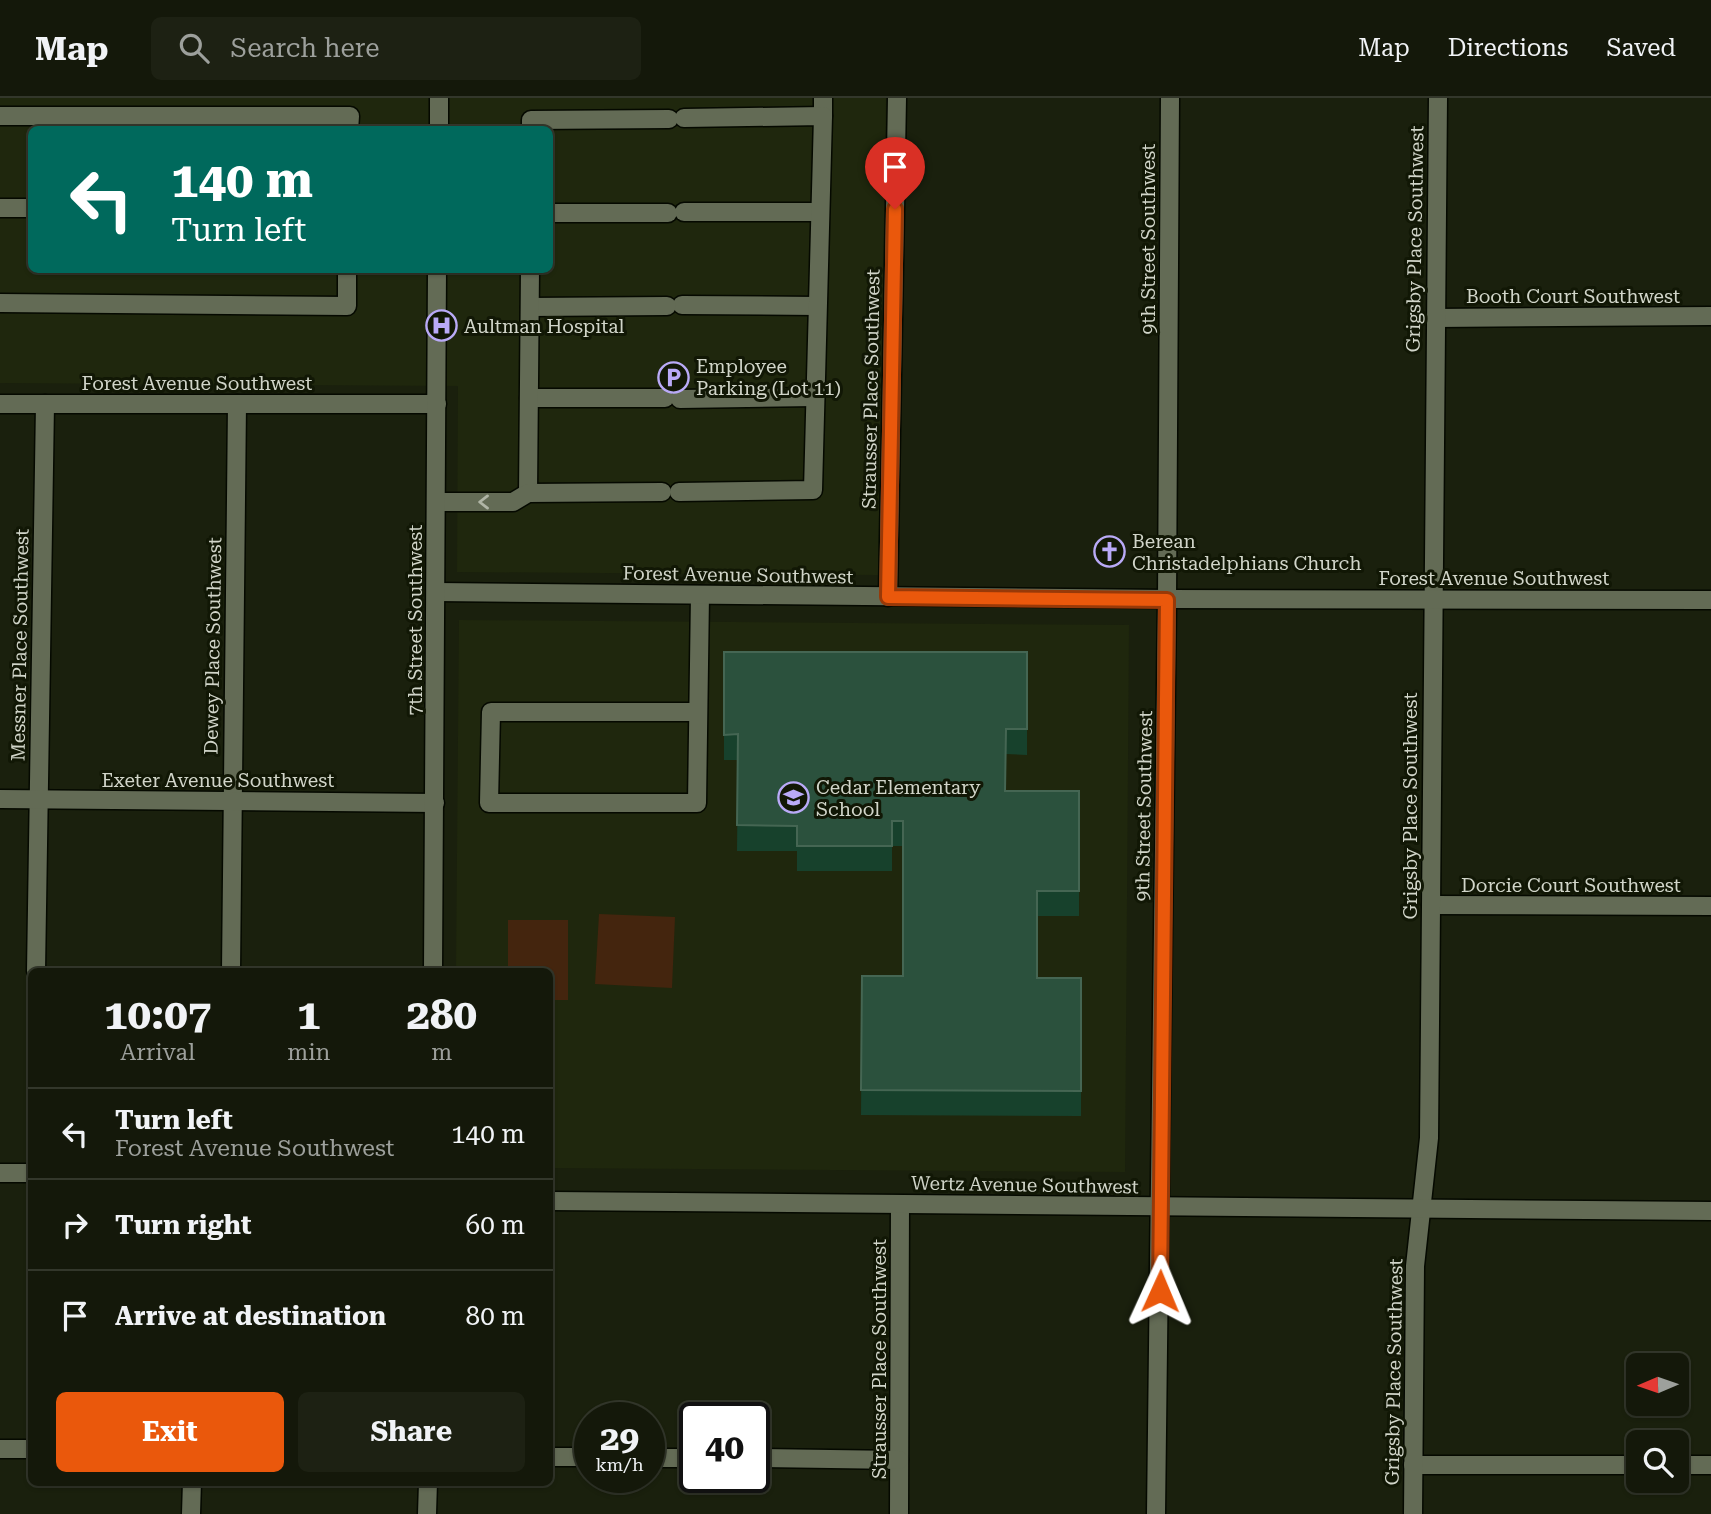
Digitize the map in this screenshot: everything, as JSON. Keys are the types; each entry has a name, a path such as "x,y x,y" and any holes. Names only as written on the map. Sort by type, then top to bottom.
{"street":[{"path":"439,98 439,126"},
{"path":"795,98 795,117"},
{"name":"Strausser Place Southwest","path":"888,597 897,98"},
{"name":"9th Street Southwest","path":"1156,1514 1170,98"},
{"name":"Grigsby Place Southwest","path":"1413,1514 1415,1266 1429,1138 1438,98"},
{"path":"437,502 513,502 528,493 813,490 823,107 795,117 531,120 531,126"},
{"path":"0,116 350,116 349,126"},
{"path":"0,208 28,208"},
{"path":"553,213 820,212"},
{"path":"0,303 347,306 347,273"},
{"name":"7th Street Southwest","path":"433,968 437,273"},
{"path":"528,493 530,273"},
{"path":"530,307 817,306"},
{"name":"Booth Court Southwest","path":"1436,318 1711,316"},
{"path":"528,398 815,397"},
{"name":"Forest Avenue Southwest","path":"0,404 437,404"},
{"name":"Messner Place Southwest","path":"36,968 45,404"},
{"name":"Dewey Place Southwest","path":"231,968 237,404"},
{"name":"Forest Avenue Southwest","path":"437,592 1167,600 1711,600"},
{"path":"698,712 491,712 489,803 697,803 700,595"},
{"name":"Exeter Avenue Southwest","path":"0,799 435,803"},
{"name":"Dorcie Court Southwest","path":"1431,905 1711,906"},
{"path":"0,1173 28,1173"},
{"name":"Wertz Avenue Southwest","path":"553,1201 1711,1211"},
{"name":"Strausser Place Southwest","path":"899,1514 900,1205"},
{"path":"0,1449 28,1449"},
{"path":"553,1457 574,1457"},
{"path":"770,1458 899,1460"},
{"path":"1413,1465 1626,1465"},
{"path":"1689,1465 1711,1465"},
{"path":"191,1514 192,1486"},
{"path":"427,1514 428,1486"}],"shaded area":[{"name":"Aultman Hospital","path":"0,98 886,98 878,575 457,572 458,386 0,383"},
{"name":"Cedar Elementary School","path":"459,620 1129,625 1125,1172 553,1168 553,968 456,968"},
{"path":"599,914 675,917 672,988 595,984"},
{"path":"508,920 568,920 568,1000 553,1000 553,968 508,968"}],"building":[{"path":"724,652 1027,652 1027,729 1006,729 1005,791 1079,791 1079,891 1037,891 1037,978 1081,978 1081,1091 861,1090 862,976 903,976 903,821 892,821 892,846 797,846 797,826 737,825 738,734 724,735"}],"place":[{"name":"Aultman Hospital","path":"441,326"},
{"name":"Employee Parking (Lot 11)","path":"673,377"},
{"name":"Berean Christadelphians Church","path":"1109,552"},
{"name":"Cedar Elementary School","path":"793,798"}],"route":[{"path":"895,209 888,597 1167,600 1160,1291"}]}
